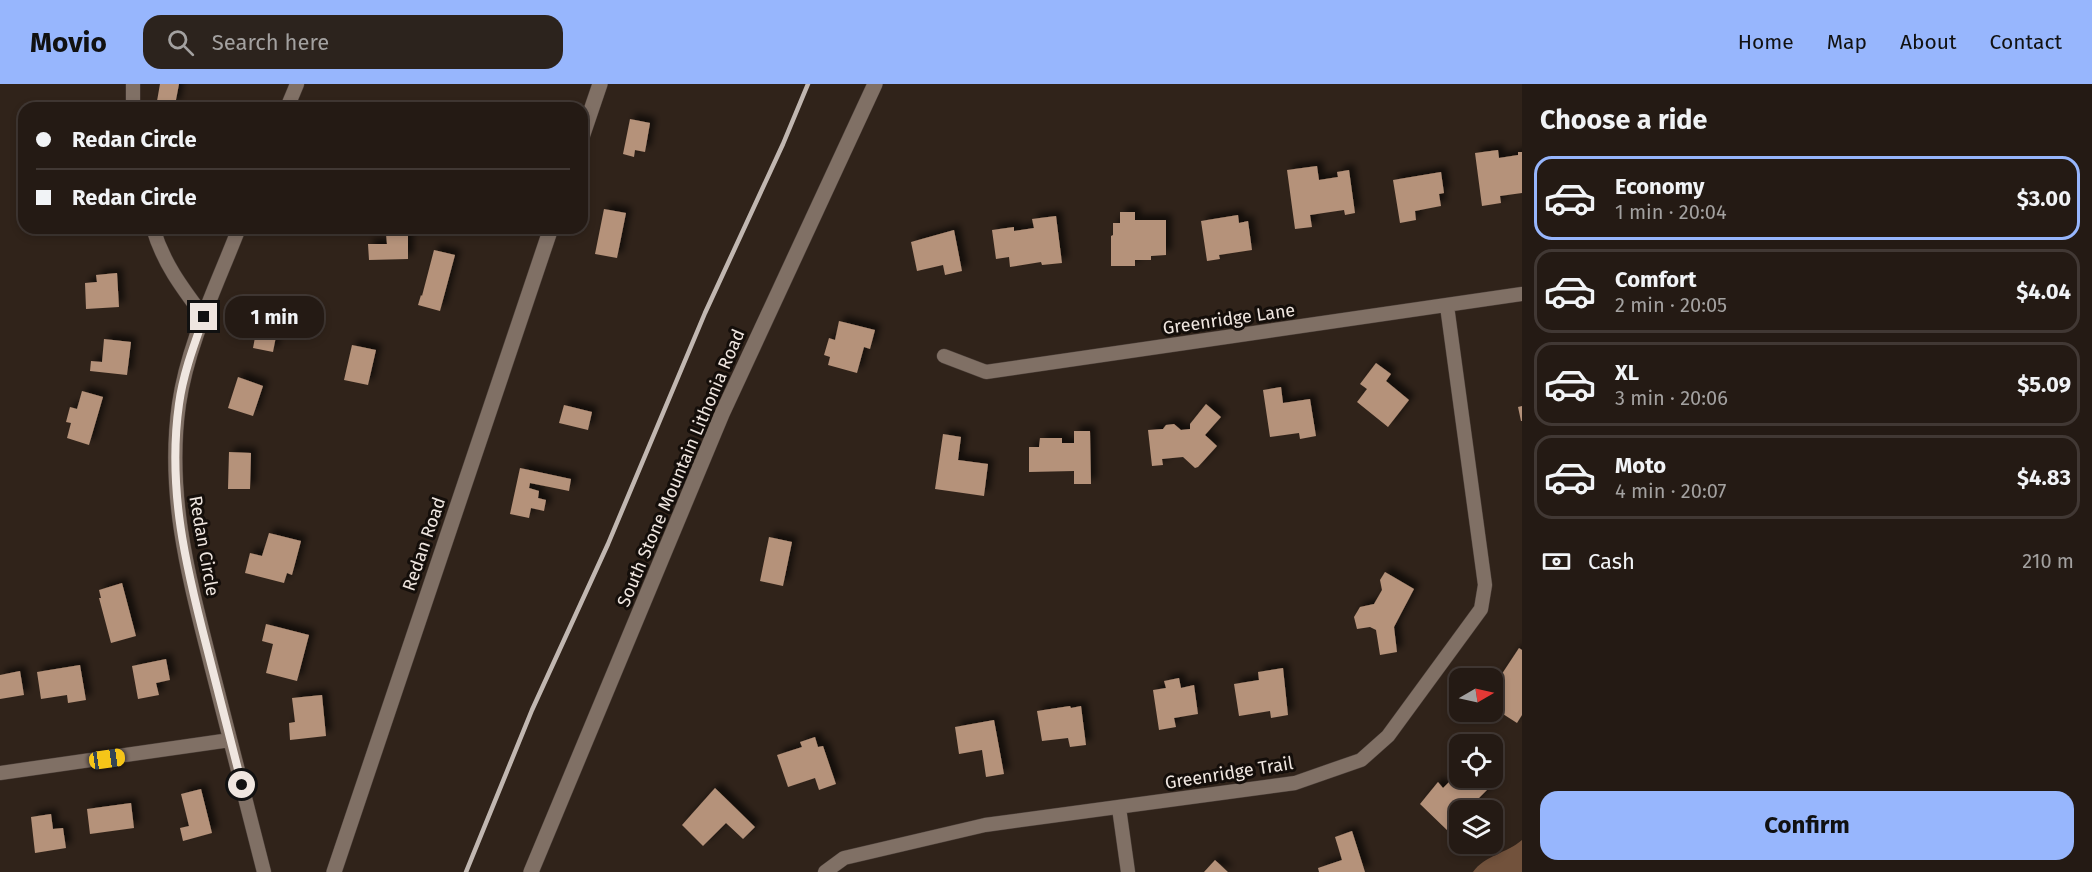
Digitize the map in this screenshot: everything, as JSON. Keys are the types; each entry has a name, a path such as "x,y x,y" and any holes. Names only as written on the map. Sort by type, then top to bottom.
{"main road":[{"path":"588,119 600,84"},
{"name":"South Stone Mountain Lithonia Road","path":"531,872 722,414 875,84"},
{"name":"Redan Road","path":"334,872 549,234"}],"street":[{"path":"133,84 134,102"},
{"path":"290,102 297,84"},
{"path":"155,234 176,281 204,317"},
{"name":"Redan Circle","path":"237,234 189,357 179,403 176,436 177,510 188,572 264,872"},
{"name":"Greenridge Lane","path":"944,356 986,372 1522,294"},
{"name":"Greenridge Trail","path":"825,872 844,858 985,825 1295,783 1361,760 1388,736 1481,609 1485,585 1447,306"},
{"path":"0,773 230,740"},
{"path":"1119,808 1128,872"}],"shaded area":[{"path":"1522,840 1522,872 1473,872 1489,858 1503,854 1503,851"}],"building":[{"path":"160,84 179,84 176,102 157,101"},
{"path":"630,119 650,123 645,152 635,150 634,157 623,154"},
{"path":"1498,150 1499,158 1518,155 1518,152 1522,152 1522,193 1500,196 1501,203 1482,206 1475,153"},
{"path":"1317,166 1319,180 1338,177 1337,172 1349,170 1355,213 1345,215 1344,210 1310,215 1312,227 1295,229 1287,170"},
{"path":"1441,172 1444,193 1439,194 1441,206 1415,211 1416,220 1400,223 1393,180"},
{"path":"604,209 626,213 617,258 595,254"},
{"path":"1120,212 1135,212 1135,220 1166,220 1166,255 1151,256 1151,260 1135,260 1135,266 1111,266 1113,223 1120,223"},
{"path":"1238,215 1239,223 1248,221 1252,250 1219,255 1220,259 1207,261 1201,221"},
{"path":"1056,216 1062,263 1042,265 1041,262 1010,267 1009,257 996,259 992,230 1014,227 1014,231 1034,228 1032,219"},
{"path":"954,230 962,271 945,275 943,265 917,271 911,242"},
{"path":"386,234 408,234 408,259 369,260 368,244 387,244"},
{"path":"434,250 455,255 440,311 418,305"},
{"path":"117,273 119,307 86,309 85,283 97,282 96,275"},
{"path":"261,306 281,310 273,352 253,348"},
{"path":"839,321 875,330 870,349 864,347 857,373 828,365 830,357 824,355 829,338 835,340"},
{"path":"104,339 131,342 127,375 90,371 91,361 102,362"},
{"path":"352,345 376,350 368,385 344,380"},
{"path":"1376,363 1391,374 1386,381 1409,400 1388,427 1357,402 1367,389 1360,384"},
{"path":"238,377 263,386 253,416 228,408"},
{"path":"1281,387 1283,403 1310,399 1316,436 1300,439 1299,433 1270,437 1263,390"},
{"path":"82,391 103,397 89,445 67,438 71,423 66,422 70,407 77,409"},
{"path":"1206,404 1221,417 1205,435 1217,446 1195,468 1183,457 1162,459 1163,465 1152,466 1148,430 1163,429 1166,425 1174,424 1181,430 1190,429 1190,424"},
{"path":"564,405 592,412 588,430 559,423"},
{"path":"1522,406 1522,421 1521,421 1518,407"},
{"path":"1074,431 1090,431 1091,484 1074,484 1074,471 1029,472 1029,447 1039,447 1040,438 1062,438 1062,443 1074,443"},
{"path":"943,434 961,437 958,460 988,464 984,496 935,489"},
{"path":"229,452 251,453 250,489 228,489"},
{"path":"520,468 571,479 569,491 530,483 529,488 539,491 538,498 546,500 544,511 531,508 529,518 510,514"},
{"path":"269,533 301,541 292,575 287,573 284,583 245,573 250,553 262,556"},
{"path":"769,537 792,542 783,586 760,581"},
{"path":"1385,572 1414,589 1394,627 1397,652 1380,655 1376,630 1370,627 1357,629 1354,617 1360,607 1374,604 1382,590 1380,580"},
{"path":"122,583 136,636 111,643 99,590"},
{"path":"266,624 309,635 297,681 266,673 273,644 262,641"},
{"path":"1519,648 1522,650 1522,715 1517,723 1503,714 1503,672"},
{"path":"166,659 170,680 156,683 159,695 138,699 132,666"},
{"path":"80,665 86,700 68,703 67,695 41,699 37,672"},
{"path":"1283,668 1288,715 1271,718 1270,711 1239,716 1234,684 1259,680 1258,672"},
{"path":"20,671 24,695 0,699 0,675"},
{"path":"1179,678 1181,688 1194,685 1198,714 1174,718 1176,727 1159,730 1153,690 1166,688 1164,681"},
{"path":"322,695 326,736 290,740 289,723 295,722 292,698"},
{"path":"1070,706 1071,708 1081,706 1086,745 1070,747 1068,738 1042,741 1037,711"},
{"path":"994,720 1004,774 986,777 982,750 959,754 955,727"},
{"path":"815,737 818,747 823,746 836,784 819,790 815,778 788,787 777,755 802,747 800,742"},
{"path":"1438,782 1443,788 1449,782 1449,788 1485,788 1487,790 1477,800 1449,800 1449,832 1420,804"},
{"path":"715,788 755,827 743,839 726,823 703,846 682,825"},
{"path":"201,789 212,833 183,841 180,828 189,826 181,794"},
{"path":"131,803 134,828 90,834 87,809"},
{"path":"51,814 53,829 63,828 66,848 35,853 31,817"},
{"path":"1352,831 1365,872 1319,872 1318,868 1342,860 1335,837"},
{"path":"1215,860 1228,872 1204,872"}],"railway":[{"path":"466,872 532,710 608,544 705,313 783,144 808,84"}],"route":[{"path":"204,317 189,357 179,403 176,436 177,510 188,572 242,785"}]}
